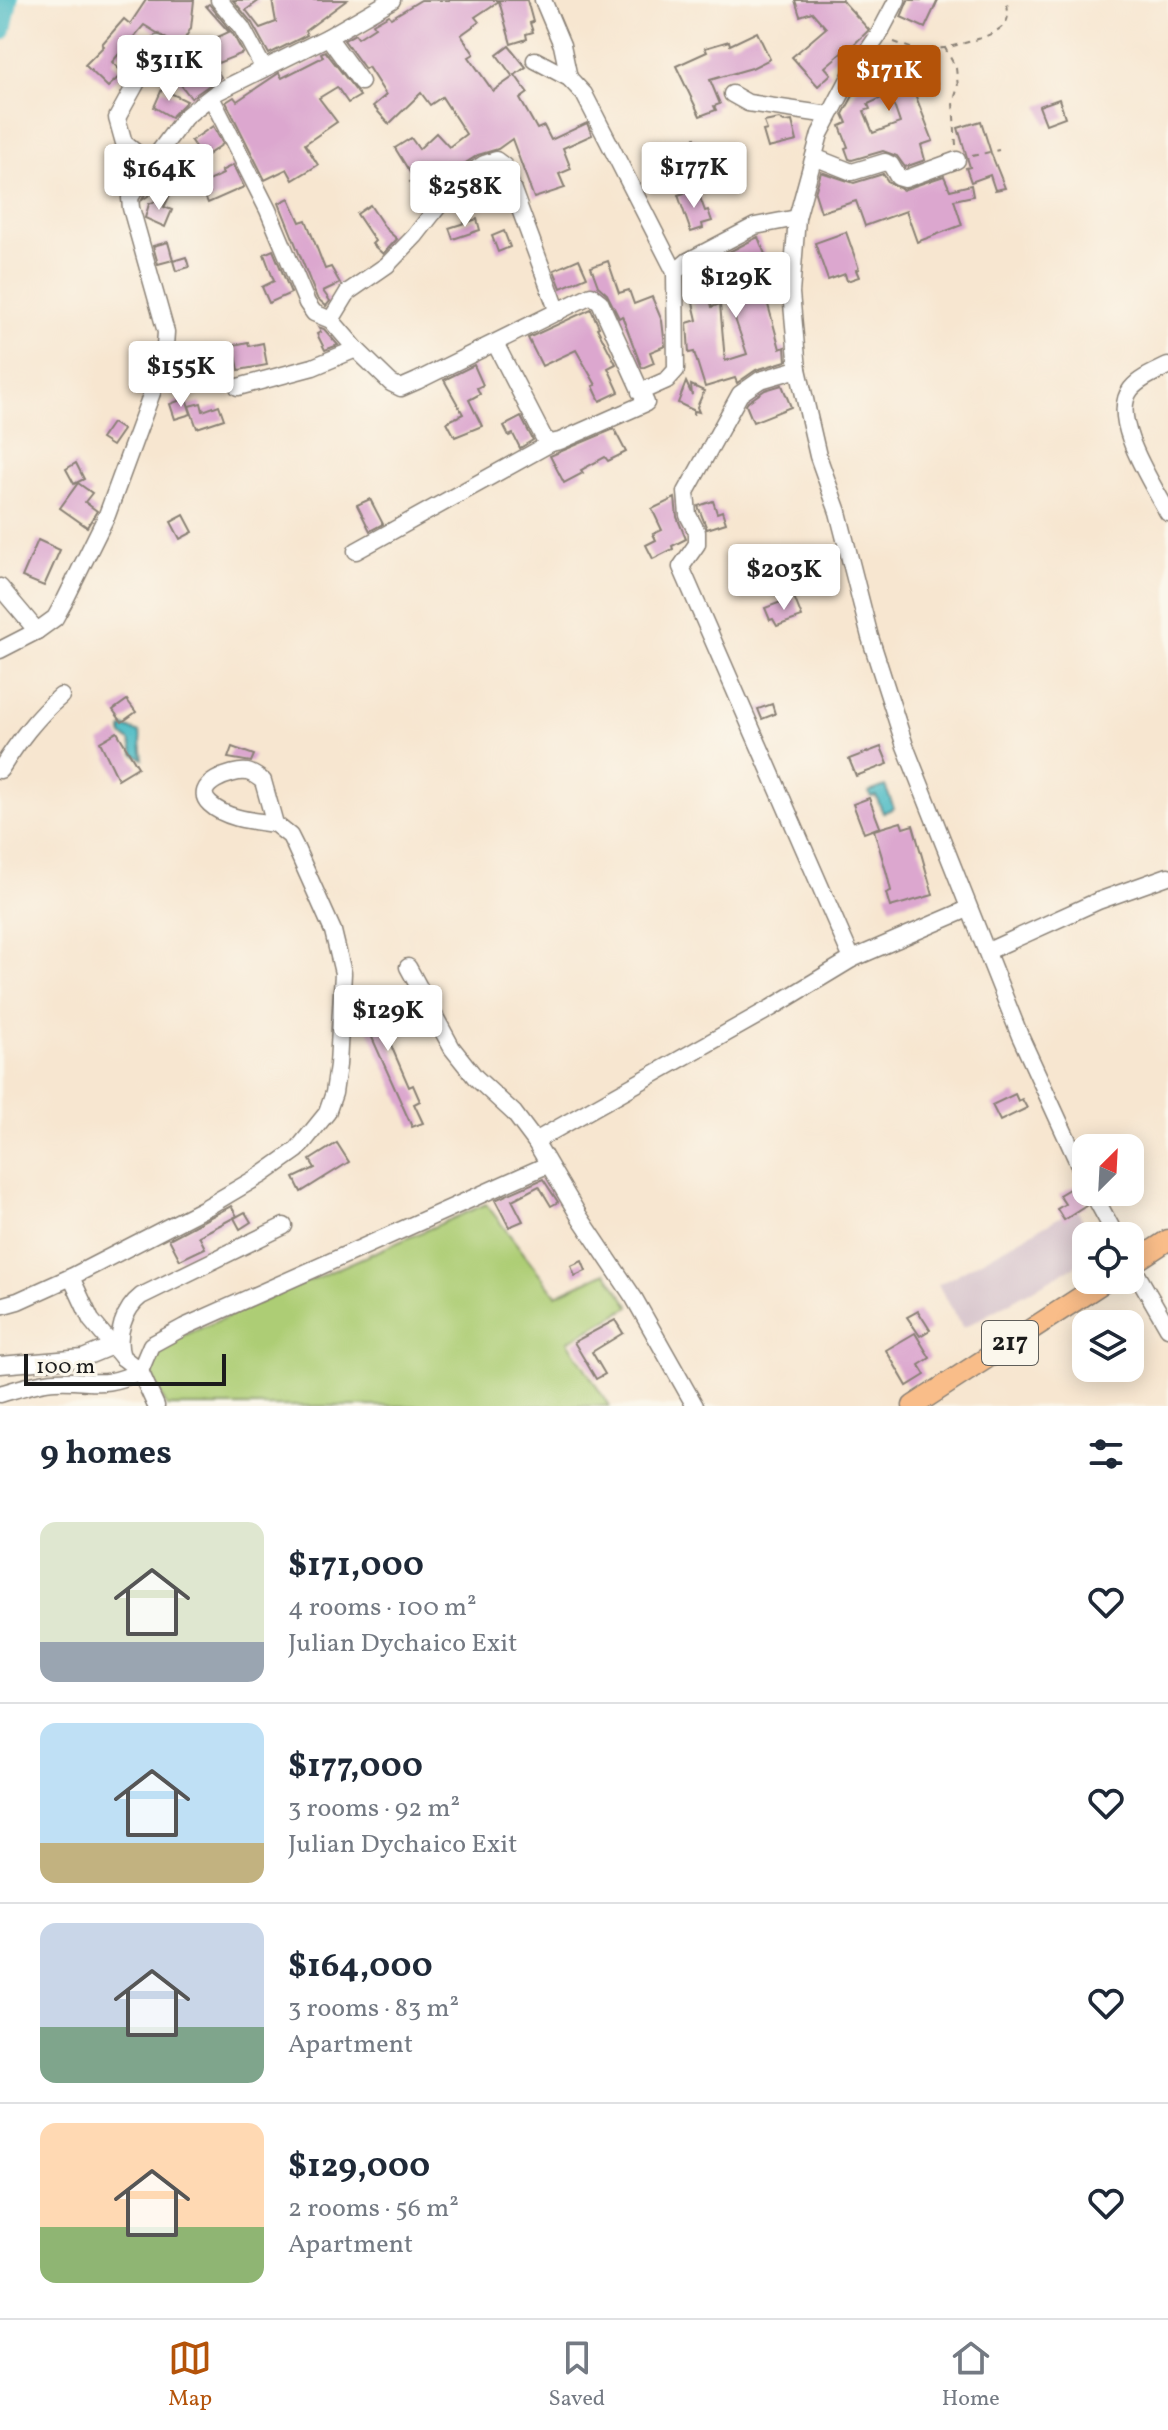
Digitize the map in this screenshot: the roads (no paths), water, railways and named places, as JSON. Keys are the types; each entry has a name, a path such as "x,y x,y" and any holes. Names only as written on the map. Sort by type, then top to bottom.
{"main road":[{"path":"1144,1255 1168,1240"},
{"name":"217","path":"913,1406 1085,1294"}],"street":[{"path":"219,0 242,28 263,67"},
{"path":"0,650 55,618 107,515 164,360 166,332 130,198 150,164 185,117 211,97 392,0"},
{"path":"543,0 562,45 569,78"},
{"path":"897,0 829,115 797,218 792,265 792,326 798,369 818,456 838,512 886,690 968,909 988,951 1020,1036 1072,1149"},
{"path":"328,37 361,82"},
{"path":"150,164 124,143 117,118 158,44"},
{"path":"535,60 569,78 584,94 675,272 676,370 667,380 640,392"},
{"path":"732,94 748,103 829,115"},
{"path":"211,97 268,210 307,303 314,313 331,320 391,383 401,388 591,295 596,296 646,403 551,443 356,551"},
{"path":"814,157 852,172 885,162 891,165 898,177 905,179 957,160"},
{"path":"331,320 348,292 387,265 415,236 458,181 496,160 504,166 558,312"},
{"path":"675,272 688,261 755,226 797,218"},
{"path":"495,343 544,438 551,443"},
{"path":"238,387 313,367 356,349"},
{"path":"1168,366 1140,380 1131,389 1124,401 1124,419 1131,440 1168,513"},
{"path":"798,369 760,380 740,394 686,492 688,515 697,532 697,544 681,567 852,959"},
{"path":"0,587 37,631"},
{"path":"0,770 43,711 61,696"},
{"path":"0,1306 71,1277 207,1207 263,1174 297,1150 327,1113 338,1065 343,973 333,931 295,846 290,836 275,824"},
{"path":"988,951 1098,901 1168,876"},
{"path":"535,1141 852,959 968,909"},
{"path":"408,967 452,1048 475,1077 514,1113 535,1141 547,1165 634,1298 695,1406"},
{"path":"0,1394 39,1382 118,1382 140,1371 151,1345 184,1327 547,1165"},
{"path":"117,1351 126,1313 141,1296 284,1226"},
{"path":"71,1277 91,1320 117,1351 140,1371 156,1406"},
{"path":"1144,1288 1168,1328"},
{"path":"0,1365 83,1358 117,1351"}],"water":[{"path":"125,727 140,733 143,759 134,754 130,741 122,735"},
{"path":"885,786 894,808 883,813 876,796 871,797 869,792"}],"waterway":[{"path":"0,29 6,0"}]}
